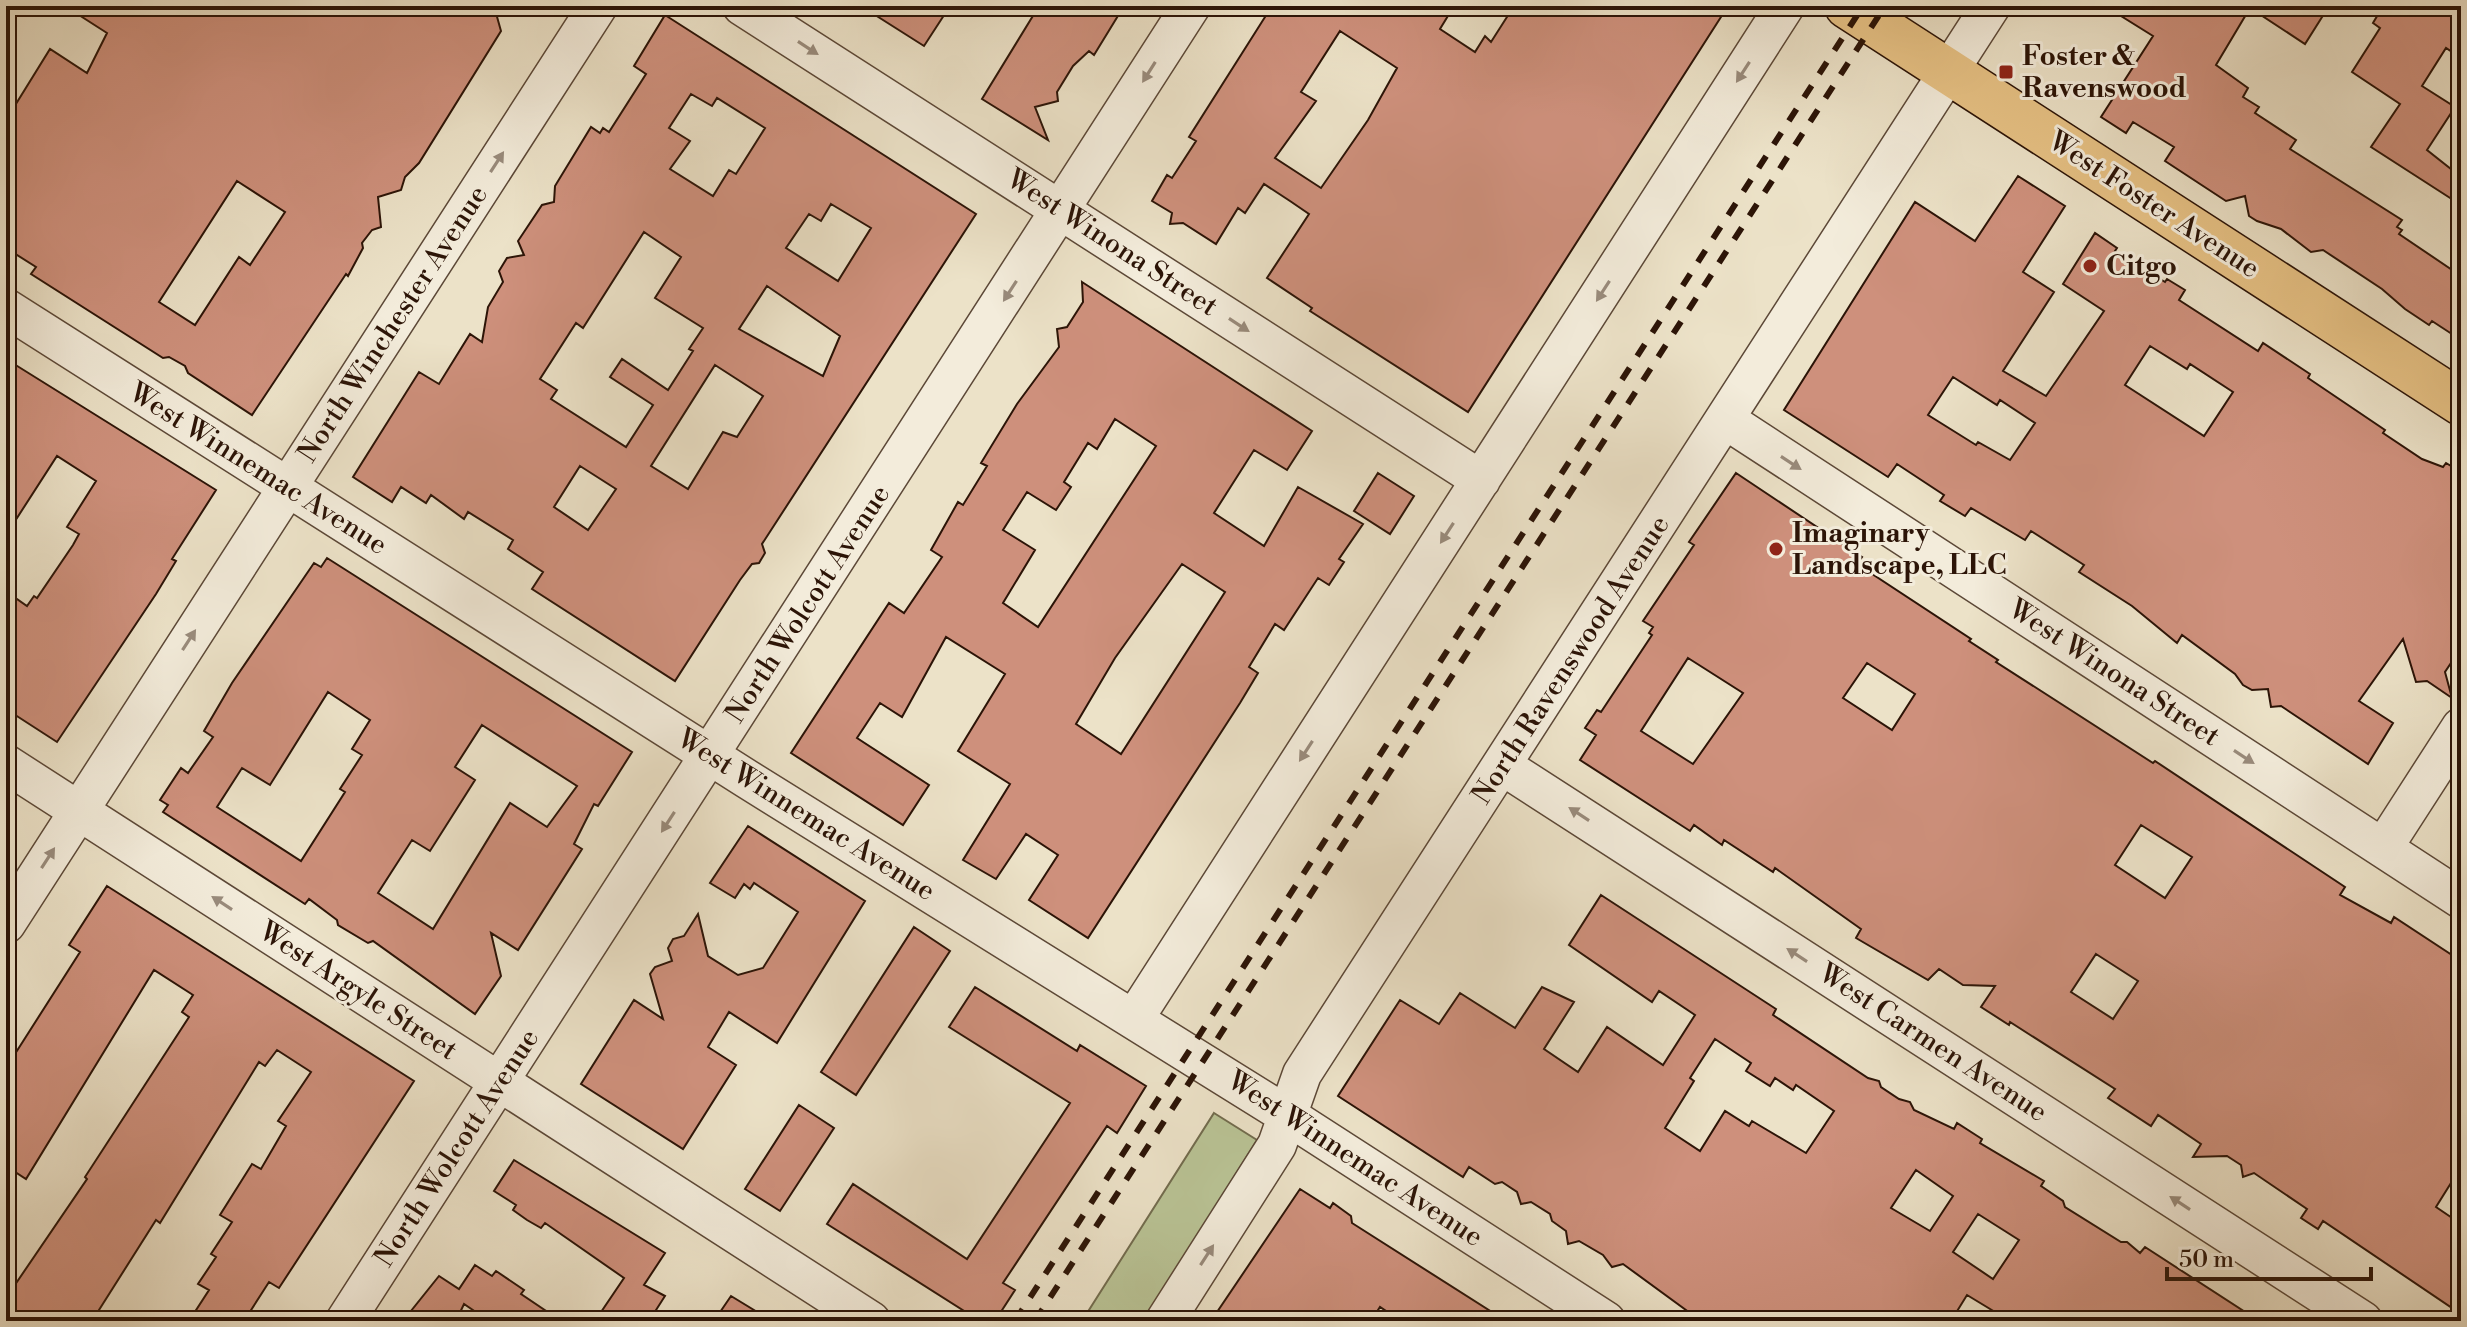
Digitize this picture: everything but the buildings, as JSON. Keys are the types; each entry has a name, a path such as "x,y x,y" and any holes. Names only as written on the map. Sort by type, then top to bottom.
{"main road":[{"name":"West Foster Avenue","path":"1847,6 2461,403"}],"street":[{"name":"North Winchester Avenue","path":"6,924 598,6"},
{"name":"West Winona Street","path":"742,6 1481,480"},
{"name":"North Wolcott Avenue","path":"345,1321 1191,6"},
{"path":"1134,1019 1785,6"},
{"name":"North Ravenswood Avenue","path":"1165,1321 1277,1145 1285,1114 1302,1074 1991,6"},
{"name":"West Winnemac Avenue","path":"6,308 710,756 1285,1114 1606,1321"},
{"name":"West Winona Street","path":"1726,420 2461,899"},
{"path":"2383,848 2461,727"},
{"name":"West Argyle Street","path":"6,764 871,1321"},
{"name":"West Carmen Avenue","path":"1503,766 2363,1321"}],"green space":[{"path":"1214,1113 1257,1140 1145,1321 1082,1321"}],"railway":[{"path":"1015,1321 1863,6"},
{"path":"1035,1321 1885,6"}],"place":[{"name":"Foster & Ravenswood","path":"2006,72"},
{"name":"Citgo","path":"2090,266"},
{"name":"Imaginary Landscape, LLC","path":"1776,549"}]}
